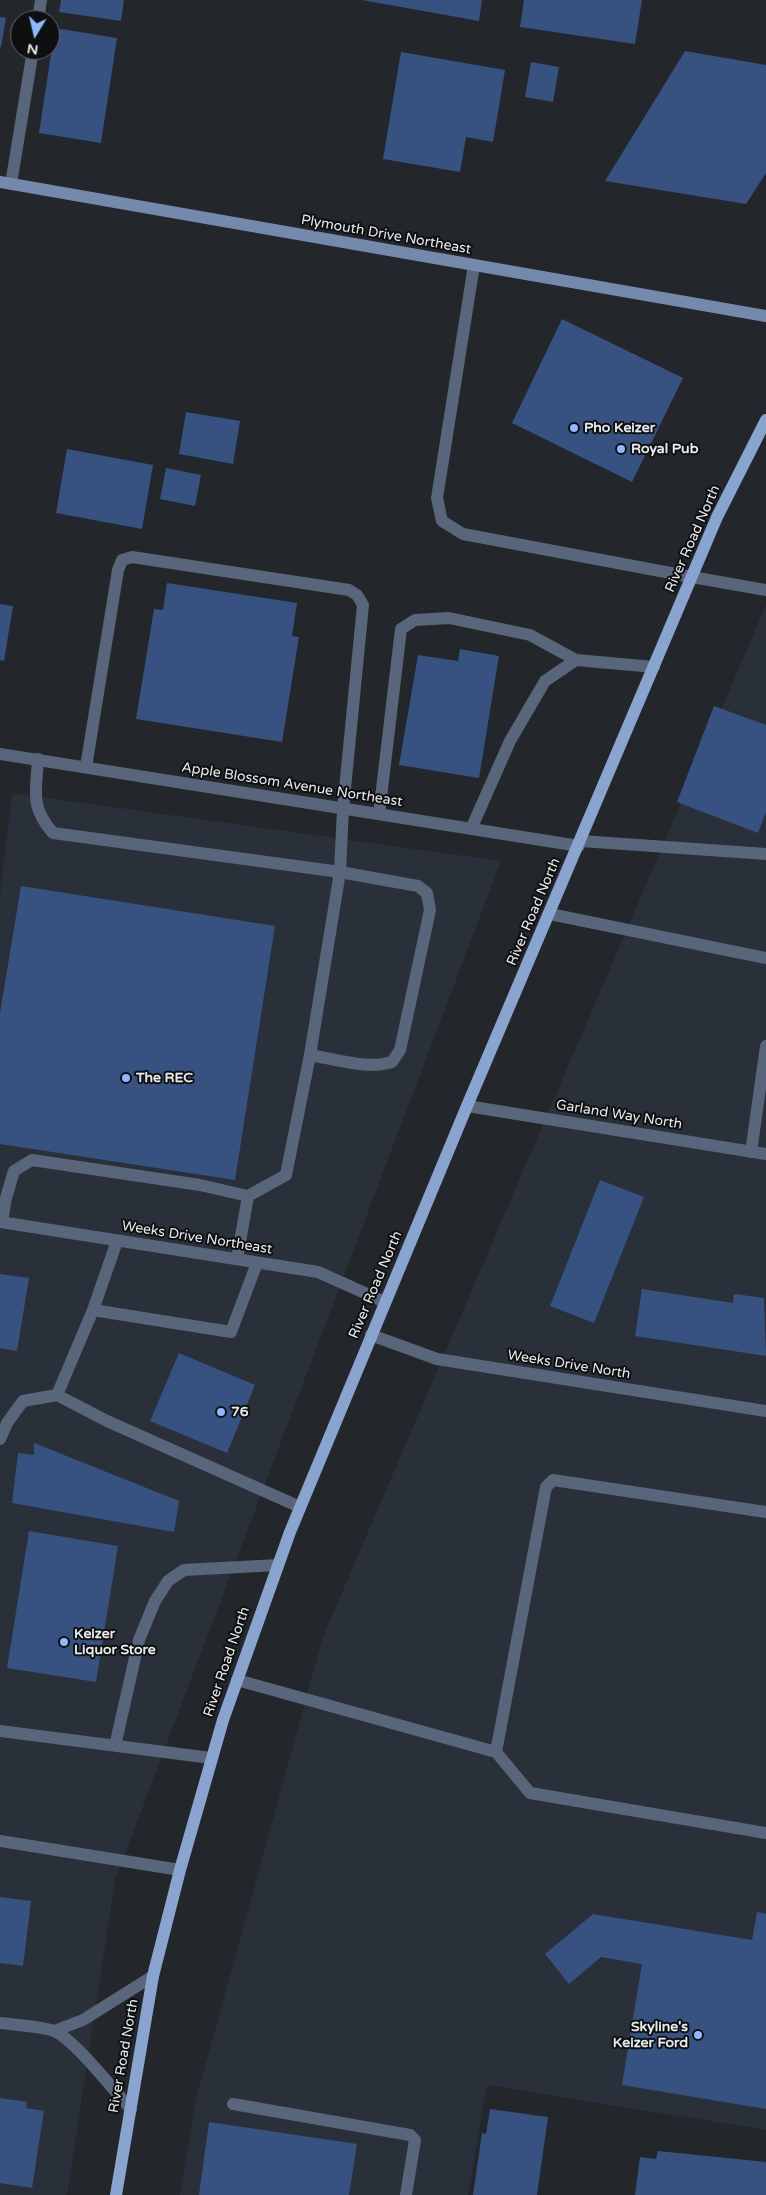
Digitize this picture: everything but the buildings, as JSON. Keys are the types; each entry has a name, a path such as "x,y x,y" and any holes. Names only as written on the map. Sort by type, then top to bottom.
{"main road":[{"name":"River Road North","path":"116,2195 153,1976 180,1870 211,1758 278,1565 300,1506 371,1334 717,517 766,420"}],"street":[{"path":"5,183 31,60"},
{"name":"Plymouth Drive Northeast","path":"5,183 766,316"},
{"path":"474,265 437,498 442,521 464,534 766,590"},
{"path":"1,1222 14,1171 32,1160 200,1185 248,1196 286,1174 310,1055 340,872 344,808 363,605 357,595 349,590 132,557 122,560 118,570 86,767"},
{"path":"379,814 401,629 415,620 449,618 530,636 576,660 654,667"},
{"path":"471,829 510,742 545,681 576,660"},
{"name":"Apple Blossom Avenue Northeast","path":"0,754 471,829 580,844 766,854"},
{"path":"38,760 35,802 42,820 53,833 340,872 418,886 427,894 430,910 400,1050 392,1062 382,1065 364,1064 310,1055"},
{"path":"550,914 766,958"},
{"path":"751,1152 766,1046"},
{"name":"Garland Way North","path":"467,1106 766,1154"},
{"path":"236,1260 248,1196"},
{"name":"Weeks Drive Northeast","path":"1,1222 318,1272 385,1302"},
{"path":"57,1395 93,1310 117,1240"},
{"path":"93,1310 231,1332 257,1263"},
{"name":"Weeks Drive North","path":"371,1334 437,1359 766,1412"},
{"path":"0,1439 7,1423 23,1401 57,1395 107,1421 300,1506"},
{"path":"496,1752 546,1487 553,1480 766,1512"},
{"path":"115,1746 139,1640 155,1601 168,1581 184,1570 278,1565"},
{"path":"237,1680 496,1752 530,1793 766,1833"},
{"path":"0,1731 211,1758"},
{"path":"0,1841 180,1870"},
{"path":"54,2031 83,2020 153,1976"},
{"path":"0,2022 54,2031 78,2050 131,2109"},
{"path":"233,2104 410,2135 415,2140 406,2195"}],"shaded area":[{"path":"766,605 766,2130 487,2085 468,2195 180,2195 195,2103 323,1637"},
{"path":"12,793 501,861 115,1880 67,2195 0,2195 0,897"}],"place":[{"name":"Pho Keizer","path":"574,428"},
{"name":"Royal Pub","path":"621,449"},
{"name":"The REC","path":"126,1078"},
{"name":"76","path":"221,1412"},
{"name":"Keizer Liquor Store","path":"64,1642"},
{"name":"Skyline's Keizer Ford","path":"698,2035"}]}
